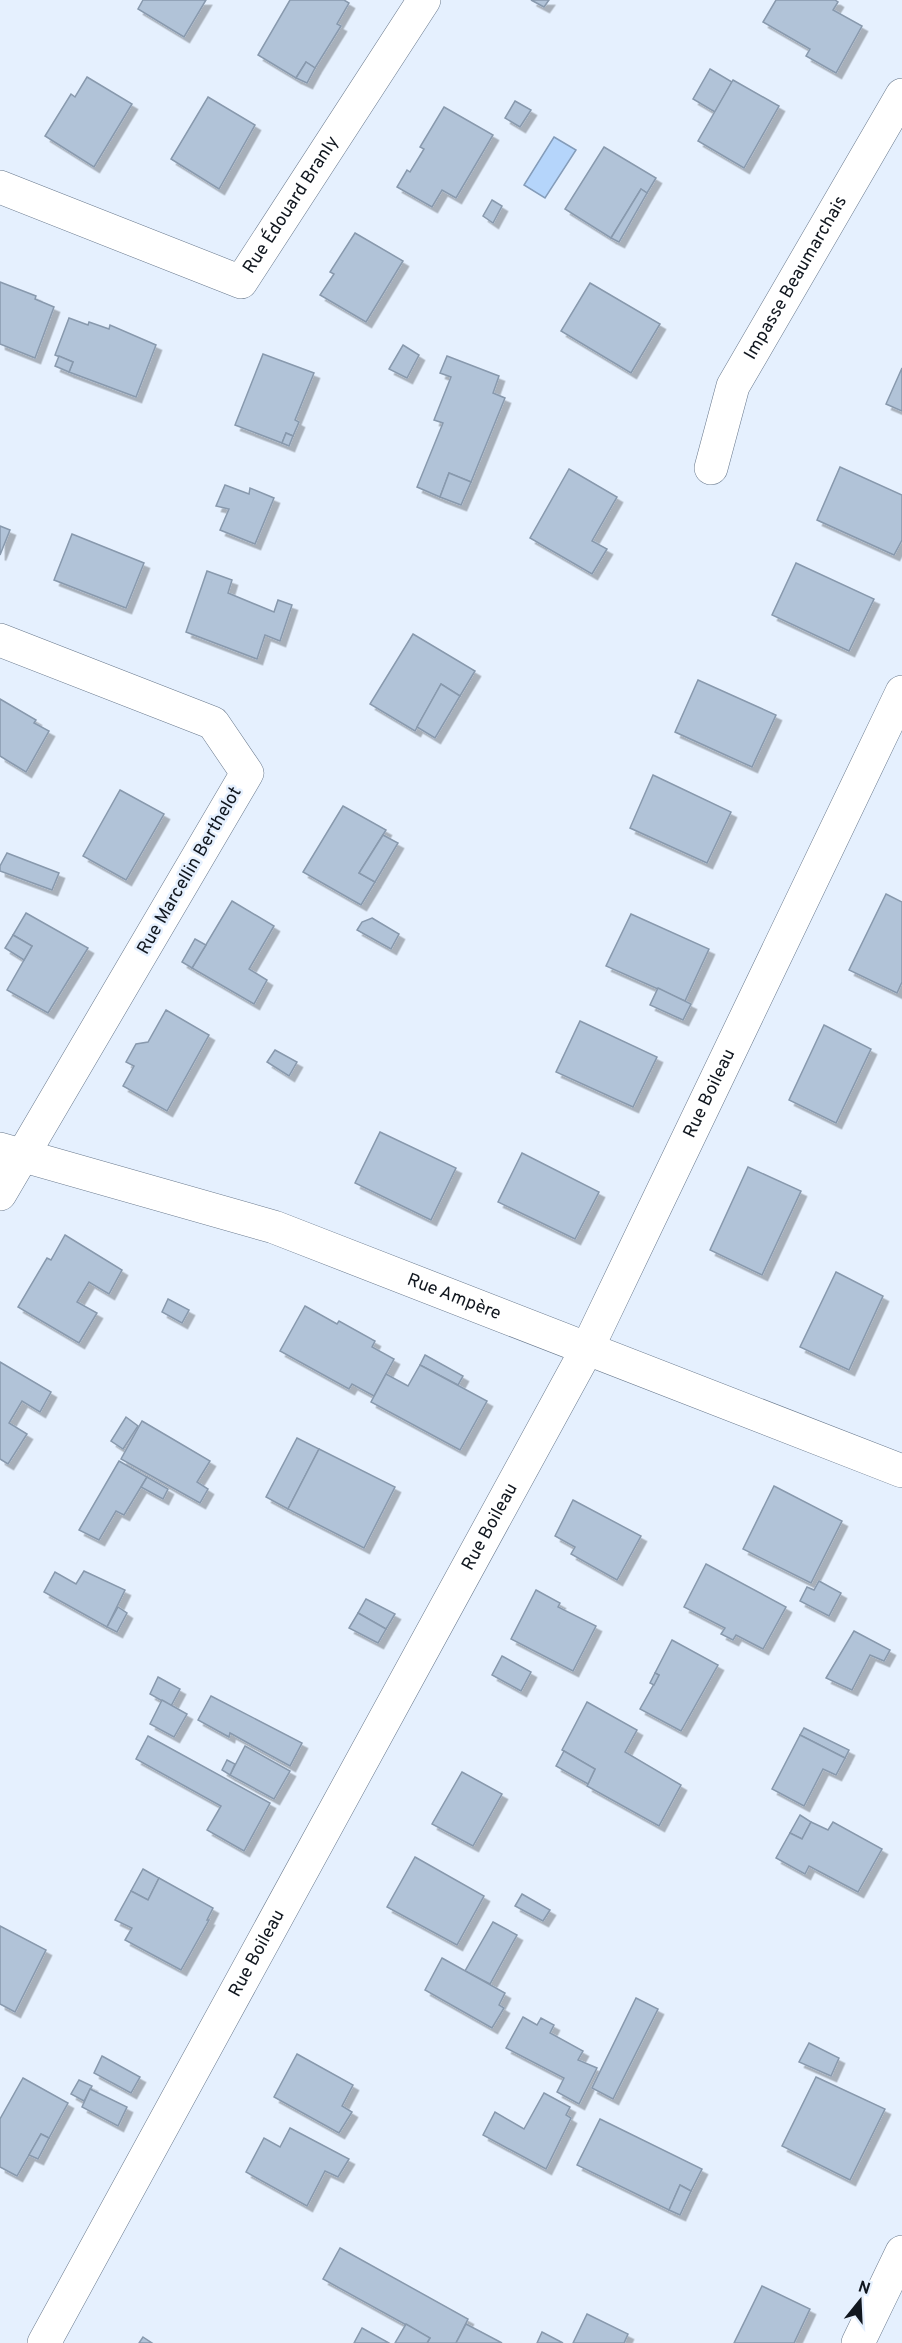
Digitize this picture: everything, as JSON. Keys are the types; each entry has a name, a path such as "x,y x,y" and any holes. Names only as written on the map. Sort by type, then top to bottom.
{"street":[{"name":"Rue Édouard Branly","path":"0,187 241,282 424,0"},
{"name":"Impasse Beaumarchais","path":"711,468 733,386 902,95"},
{"name":"Rue Marcellin Berthelot","path":"0,640 213,723 247,773 11,1152"},
{"name":"Rue Boileau","path":"44,2343 587,1349 902,692"},
{"path":"0,1194 11,1152"},
{"name":"Rue Ampère","path":"11,1152 274,1227 902,1471"},
{"path":"858,2343 902,2252"}],"water":[{"path":"554,137 576,150 545,198 524,185"}],"building":[{"path":"143,0 206,0 184,37 138,9"},
{"path":"290,0 344,0 349,3 337,24 341,26 315,68 306,62 296,78 258,55"},
{"path":"531,0 549,0 544,7"},
{"path":"776,0 835,0 838,2 833,10 862,26 836,73 806,56 810,49 763,22"},
{"path":"306,62 315,68 307,83 296,78"},
{"path":"710,69 732,82 715,112 693,99"},
{"path":"87,77 132,104 94,167 45,136 71,94 75,97"},
{"path":"733,80 779,106 744,168 698,141"},
{"path":"208,97 255,125 219,189 171,159"},
{"path":"515,101 531,110 520,127 505,118"},
{"path":"444,107 493,135 456,198 442,190 432,207 397,187 407,170 410,172 424,149 420,147"},
{"path":"604,147 656,178 647,193 641,189 611,238 565,209"},
{"path":"641,189 647,193 619,242 611,238"},
{"path":"492,200 502,206 493,223 483,216"},
{"path":"355,233 403,261 366,322 320,295 334,274 330,272"},
{"path":"0,282 36,296 35,299 54,307 35,358 0,344"},
{"path":"590,283 660,324 631,373 561,331"},
{"path":"69,318 109,329 110,325 156,345 136,397 69,372 73,362 55,355"},
{"path":"403,345 419,355 407,378 389,369"},
{"path":"263,354 314,373 295,420 299,422 293,436 286,433 282,443 235,425"},
{"path":"59,356 73,362 69,372 55,366"},
{"path":"447,356 499,376 493,393 505,398 471,482 449,473 440,497 417,487 443,423 434,420 451,377 440,373"},
{"path":"902,368 902,411 886,404"},
{"path":"286,433 293,436 289,446 282,443"},
{"path":"840,467 902,495 902,540 894,555 817,520"},
{"path":"569,469 617,497 592,541 607,549 592,574 530,538"},
{"path":"449,473 471,482 461,505 440,497"},
{"path":"225,485 249,494 250,488 274,498 255,544 220,530 229,509 216,506"},
{"path":"0,526 10,530 0,555"},
{"path":"72,534 144,563 126,608 54,580"},
{"path":"796,563 874,599 849,651 772,615"},
{"path":"207,571 232,580 228,593 274,612 278,600 292,605 280,641 265,635 257,659 186,632"},
{"path":"413,634 475,671 460,696 441,684 415,731 370,704"},
{"path":"698,680 776,715 752,767 675,732"},
{"path":"441,684 460,696 435,738 417,727"},
{"path":"0,699 36,720 34,723 49,731 26,772 0,756"},
{"path":"653,775 731,812 707,863 630,828"},
{"path":"120,790 164,814 126,880 83,856"},
{"path":"343,806 386,830 359,873 375,882 361,905 303,872"},
{"path":"383,835 398,843 375,882 359,873"},
{"path":"7,853 59,873 52,890 0,871 0,866"},
{"path":"886,894 902,902 902,982 897,993 849,970"},
{"path":"232,901 274,926 249,969 267,980 254,1004 192,968"},
{"path":"26,913 88,948 48,1013 7,990 32,946 13,935"},
{"path":"631,914 709,949 685,1001 606,966"},
{"path":"372,918 399,934 391,949 357,930 362,922"},
{"path":"13,935 32,946 24,960 5,948"},
{"path":"195,939 206,945 192,968 182,962"},
{"path":"658,988 691,1004 683,1020 650,1005"},
{"path":"166,1010 209,1035 167,1111 123,1086 134,1066 126,1062 136,1044 148,1042"},
{"path":"580,1021 657,1057 633,1107 556,1072"},
{"path":"824,1025 871,1049 836,1123 789,1100"},
{"path":"275,1050 297,1062 289,1076 267,1062"},
{"path":"380,1132 456,1168 431,1220 355,1183"},
{"path":"522,1153 599,1192 575,1239 498,1202"},
{"path":"748,1167 801,1191 762,1275 710,1250"},
{"path":"65,1235 122,1270 109,1294 89,1282 77,1302 97,1313 79,1343 18,1307 47,1258 51,1260"},
{"path":"836,1272 883,1296 849,1370 800,1347"},
{"path":"168,1299 189,1310 182,1323 162,1312"},
{"path":"305,1306 375,1341 372,1347 394,1359 374,1396 352,1384 349,1389 280,1351"},
{"path":"425,1355 463,1376 458,1385 420,1365"},
{"path":"0,1362 51,1392 40,1412 22,1401 9,1423 27,1434 8,1464 0,1459"},
{"path":"420,1365 487,1401 460,1450 371,1402 386,1374 408,1386"},
{"path":"126,1417 138,1426 123,1449 111,1441"},
{"path":"142,1421 210,1461 197,1482 208,1489 200,1503 121,1459"},
{"path":"297,1438 319,1449 288,1509 266,1497"},
{"path":"319,1449 395,1487 364,1548 288,1509"},
{"path":"119,1461 147,1477 124,1515 116,1511 99,1540 79,1530"},
{"path":"147,1477 168,1489 163,1499 141,1487"},
{"path":"774,1486 842,1521 811,1583 743,1549"},
{"path":"573,1500 641,1536 617,1580 571,1554 575,1547 555,1536"},
{"path":"706,1564 786,1607 763,1649 736,1635 733,1640 721,1634 725,1628 684,1607"},
{"path":"84,1571 125,1590 107,1627 44,1592 55,1572 76,1584"},
{"path":"819,1581 841,1593 829,1616 800,1601 807,1587 814,1590"},
{"path":"536,1590 560,1603 558,1607 596,1626 573,1671 511,1639"},
{"path":"366,1599 395,1614 386,1629 358,1613"},
{"path":"118,1607 127,1613 117,1632 107,1627"},
{"path":"358,1613 386,1629 378,1643 349,1628"},
{"path":"854,1631 890,1650 884,1661 870,1655 852,1690 826,1678"},
{"path":"672,1640 718,1665 681,1731 640,1709 659,1675 655,1673"},
{"path":"502,1656 531,1672 521,1691 492,1675"},
{"path":"655,1673 659,1675 654,1685 650,1683"},
{"path":"158,1677 180,1689 171,1706 150,1694"},
{"path":"211,1696 302,1743 290,1766 230,1733 229,1737 198,1720"},
{"path":"162,1700 187,1714 174,1737 150,1724"},
{"path":"587,1702 637,1730 625,1752 681,1785 659,1826 587,1786 595,1769 562,1750"},
{"path":"804,1728 849,1750 845,1758 800,1735"},
{"path":"800,1735 845,1758 836,1775 823,1769 804,1806 772,1789"},
{"path":"148,1736 270,1803 244,1851 207,1830 221,1806 136,1759"},
{"path":"245,1746 290,1771 274,1799 230,1775"},
{"path":"564,1751 595,1769 588,1784 556,1766"},
{"path":"227,1760 235,1764 230,1775 222,1770"},
{"path":"462,1772 502,1794 473,1846 432,1824"},
{"path":"800,1815 811,1822 802,1839 790,1833"},
{"path":"811,1822 828,1830 833,1822 882,1849 858,1892 809,1866 805,1874 776,1858 790,1833 802,1839"},
{"path":"415,1857 484,1896 457,1945 387,1907"},
{"path":"143,1869 159,1878 148,1900 131,1891"},
{"path":"159,1878 213,1908 207,1920 209,1920 181,1970 125,1940 132,1928 115,1920 131,1891 148,1900"},
{"path":"522,1894 550,1910 543,1921 515,1906"},
{"path":"493,1922 517,1935 490,1984 465,1971"},
{"path":"0,1926 46,1950 15,2012 0,2004"},
{"path":"442,1958 505,1993 499,2005 504,2008 492,2028 425,1990"},
{"path":"636,1998 658,2009 613,2099 592,2088"},
{"path":"523,2017 537,2025 541,2018 554,2025 550,2033 583,2051 578,2060 597,2068 579,2104 557,2092 564,2078 506,2048"},
{"path":"809,2043 839,2058 831,2076 799,2062"},
{"path":"297,2054 353,2085 342,2106 352,2112 339,2133 274,2097"},
{"path":"102,2056 140,2077 131,2093 94,2073"},
{"path":"816,2077 885,2109 850,2180 782,2146"},
{"path":"23,2078 68,2103 49,2138 41,2134 17,2176 0,2167 0,2119"},
{"path":"79,2080 92,2086 84,2101 71,2094"},
{"path":"90,2089 127,2107 118,2126 82,2107"},
{"path":"544,2093 570,2107 566,2115 571,2118 546,2169 483,2135 495,2112 524,2129"},
{"path":"600,2119 702,2169 691,2191 680,2185 669,2210 577,2165"},
{"path":"290,2128 349,2159 338,2177 325,2171 307,2206 246,2172 264,2138 280,2147"},
{"path":"41,2134 49,2138 38,2159 29,2155"},
{"path":"680,2185 691,2191 680,2215 669,2210"},
{"path":"340,2248 468,2319 456,2343 427,2343 430,2338 323,2279"},
{"path":"762,2286 810,2309 794,2343 734,2343"},
{"path":"587,2314 628,2334 624,2343 573,2343"},
{"path":"406,2324 430,2338 427,2343 395,2343"},
{"path":"466,2324 502,2343 456,2343"},
{"path":"362,2328 389,2343 354,2343"},
{"path":"542,2332 563,2343 537,2343"},
{"path":"143,2337 152,2343 139,2343"}]}
